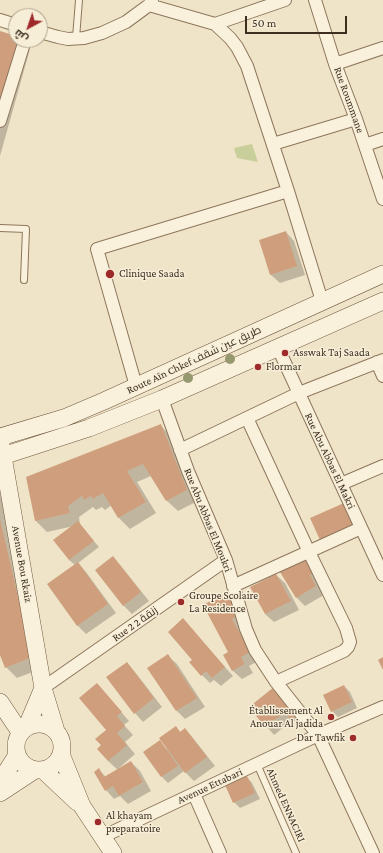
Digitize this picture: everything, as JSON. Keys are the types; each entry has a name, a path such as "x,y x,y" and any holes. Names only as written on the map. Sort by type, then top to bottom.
{"main road":[{"name":"Route Aïn Chkef طريق عين شقف","path":"0,437 64,418 383,274"},
{"name":"Route Aïn Chkef طريق عين شقف","path":"1,451 89,428 162,399 383,301"},
{"name":"Avenue Bou Rkaiz","path":"1,451 43,688 56,731"},
{"path":"43,688 24,729 16,739 15,747 17,755 21,762 27,767 39,770 82,806"},
{"path":"0,702 24,729"},
{"path":"0,793 39,770 51,767 61,754 61,738 50,726 42,723 34,724 24,729"},
{"path":"61,754 82,806 113,853"},
{"path":"0,782 17,755"}],"street":[{"path":"215,24 285,0"},
{"name":"Rue Roummane","path":"315,0 335,64 356,119 383,199"},
{"path":"48,34 58,37 84,38 109,31 126,22 151,2 215,24 230,38 248,66 322,301"},
{"path":"0,122 23,48"},
{"path":"335,64 383,48"},
{"path":"273,144 356,119"},
{"path":"365,145 383,139"},
{"path":"136,386 97,248 288,191"},
{"name":"Rue Abu Abbas El Makri","path":"278,348 383,575"},
{"path":"180,450 299,393 380,361 383,376"},
{"name":"Rue Abu Abbas El Moukri","path":"162,399 180,450 226,560 246,629 255,650 276,682 318,735"},
{"path":"247,418 350,638 348,647 344,652 276,682"},
{"path":"342,484 383,466"},
{"path":"233,586 361,528"},
{"name":"Rue 2 زنقة 2","path":"43,688 226,560"},
{"name":"Avenue Ettabari","path":"102,837 383,706"},
{"path":"318,735 372,853"},
{"path":"194,794 220,853"}],"lane":[{"path":"76,38 79,0"},
{"path":"0,228 26,228 24,280"},
{"name":"Ahmed ENNACIRI","path":"257,764 296,853"}],"green space":[{"path":"252,144 258,162 237,158 234,148"}],"building":[{"path":"0,31 8,34 8,48 16,48 0,104"},
{"path":"286,231 297,266 270,275 259,240"},
{"path":"161,424 187,490 166,501 143,464 127,471 146,502 118,518 103,493 93,499 91,496 84,500 82,496 68,506 70,513 35,521 26,477"},
{"path":"344,503 354,525 320,540 310,518"},
{"path":"0,519 32,657 5,668 0,655"},
{"path":"78,521 94,541 69,560 53,540"},
{"path":"113,556 141,592 123,606 95,570"},
{"path":"306,557 315,572 310,575 316,586 296,598 280,572"},
{"path":"78,562 108,604 77,626 47,584"},
{"path":"276,574 291,601 265,614 250,587"},
{"path":"230,593 241,614 232,619 250,652 241,657 245,664 232,671 223,655 228,652 203,605 222,595 223,597"},
{"path":"183,618 225,667 212,678 206,671 201,676 189,662 192,660 168,632"},
{"path":"168,654 197,698 176,711 147,668"},
{"path":"383,657 383,670 378,660"},
{"path":"127,662 154,698 134,714 106,677"},
{"path":"97,683 122,712 117,716 125,726 117,733 127,745 108,761 97,749 101,745 95,739 106,730 79,698"},
{"path":"344,685 352,702 331,712 323,695"},
{"path":"274,687 297,715 291,720 285,712 265,727 249,707"},
{"path":"176,726 180,732 185,728 207,757 185,773 159,738"},
{"path":"160,740 178,766 161,777 143,752"},
{"path":"131,761 143,782 119,796 113,786 105,791 94,772 99,768 104,777"},
{"path":"247,776 255,793 233,803 225,785"}],"place":[{"name":"Clinique Saada","path":"110,274"},
{"name":"Asswak Taj Saada","path":"285,353"},
{"name":"Flormar","path":"258,367"},
{"name":"Groupe Scolaire La Residence","path":"181,602"},
{"name":"Établissement Al Anouar Al jadida","path":"331,717"},
{"name":"Dar Tawfik","path":"353,738"},
{"name":"Al khayam preparatoire","path":"98,822"}]}
